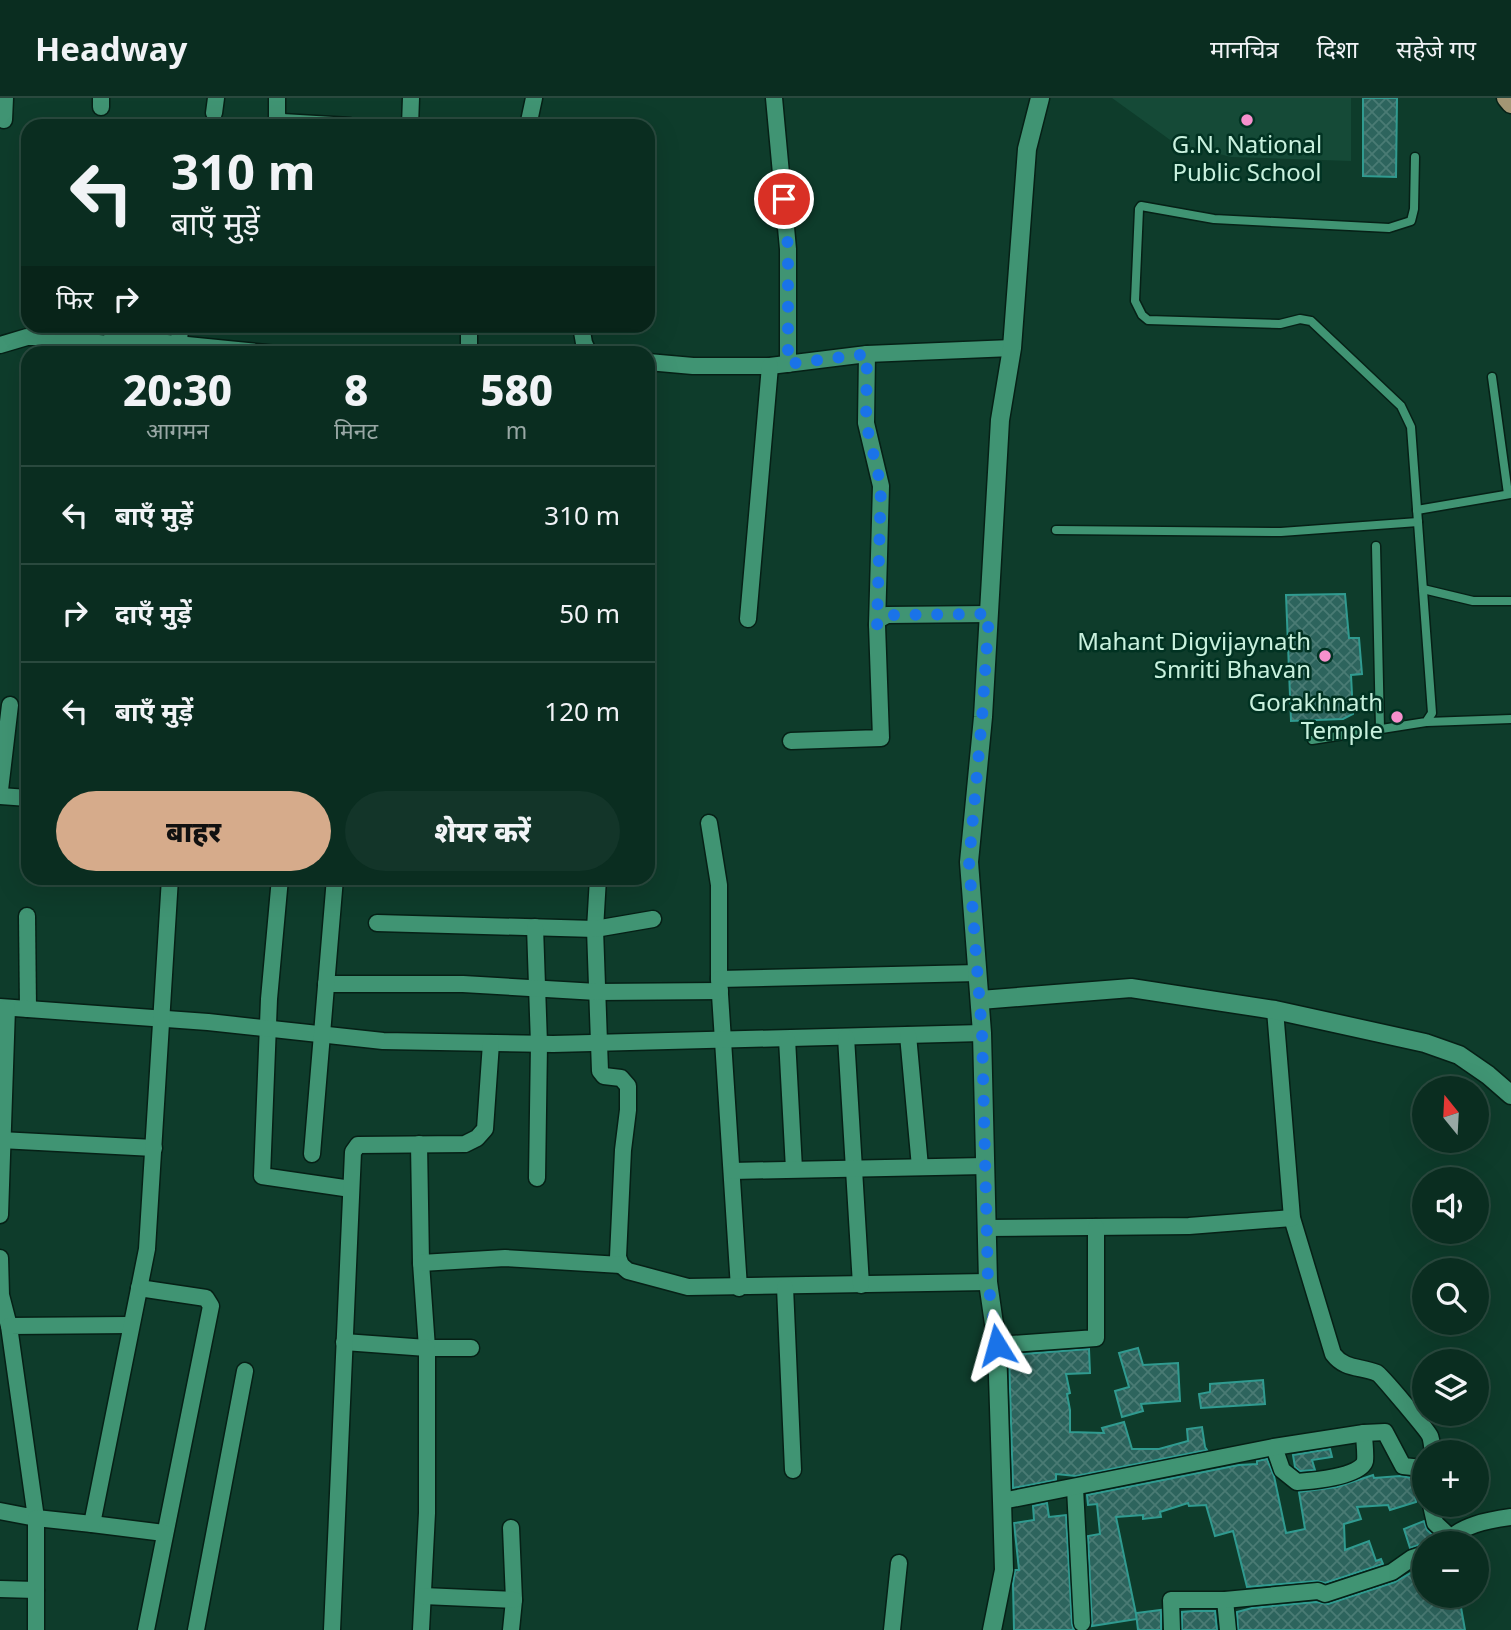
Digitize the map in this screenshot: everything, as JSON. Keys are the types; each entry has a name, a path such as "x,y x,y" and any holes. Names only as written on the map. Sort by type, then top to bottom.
{"main road":[{"path":"1506,98 1511,104"}],"street":[{"path":"4,120 5,98"},
{"path":"277,98 279,119"},
{"path":"410,119 411,98"},
{"path":"530,119 534,98"},
{"path":"774,98 788,248 788,364"},
{"path":"992,1630 1004,1570 1002,1501 997,1345 988,1282 982,1033 969,862 982,718 1000,420 1012,348 1027,149 1040,98"},
{"path":"0,345 27,337 40,337 90,346"},
{"path":"108,346 110,341 117,338 161,346"},
{"path":"655,363 693,366 770,366 867,354 1012,348"},
{"path":"791,740 881,738 877,625 881,486 866,423 867,354"},
{"path":"748,619 770,366"},
{"path":"877,625 878,620 887,615 989,614"},
{"path":"0,790 9,705"},
{"path":"0,796 21,798"},
{"path":"709,823 719,885 720,985 738,1288"},
{"path":"92,1524 147,1249 170,885"},
{"path":"278,885 267,1030 262,1176 352,1189"},
{"path":"312,1154 334,885"},
{"path":"598,885 595,929 600,1072 604,1076 621,1078 628,1086 618,1257 621,1265 628,1271 688,1287 988,1282"},
{"path":"27,916 28,1009"},
{"path":"377,923 595,929 653,919"},
{"path":"535,927 539,1044 537,1178"},
{"path":"327,984 463,984 597,992 978,973"},
{"path":"980,1000 1131,988 1275,1010 1425,1043 1459,1055 1511,1095"},
{"path":"0,1215 4,1008 161,1018 383,1041 539,1044 982,1033"},
{"path":"1275,1010 1292,1218 1333,1354 1345,1366 1378,1374 1390,1385 1431,1440"},
{"path":"908,1035 920,1167"},
{"path":"846,1037 861,1285"},
{"path":"787,1039 794,1169"},
{"path":"332,1630 353,1152 358,1145 465,1144 478,1138 485,1129 491,1043"},
{"path":"2,1140 154,1148"},
{"path":"419,1144 426,1348 427,1513 421,1630"},
{"path":"732,1171 985,1167"},
{"path":"986,1228 1189,1226 1292,1218"},
{"path":"997,1345 1096,1338 1096,1227"},
{"path":"0,1258 1,1295 9,1326 36,1518 36,1630"},
{"path":"421,1263 505,1258 621,1265"},
{"path":"785,1287 793,1469"},
{"path":"139,1288 206,1298 212,1306 146,1630"},
{"path":"9,1326 130,1325"},
{"path":"344,1342 426,1348 471,1348"},
{"path":"196,1630 245,1371"},
{"path":"1002,1501 1274,1447 1364,1433 1385,1432 1403,1466 1412,1468"},
{"path":"1274,1447 1282,1470 1297,1482 1321,1480 1355,1472 1362,1467 1365,1461 1364,1433"},
{"path":"1075,1488 1082,1623"},
{"path":"0,1511 36,1518 164,1533"},
{"path":"1463,1531 1472,1526 1511,1517"},
{"path":"511,1528 514,1600 511,1630"},
{"path":"1172,1630 1171,1600 1225,1600 1318,1591 1325,1594 1392,1572 1412,1558"},
{"path":"892,1630 899,1563"},
{"path":"0,1589 36,1590"},
{"path":"423,1596 514,1600"},
{"path":"1225,1600 1228,1630"}],"lane":[{"path":"1415,157 1414,209 1411,221 1389,228 1214,219 1142,206 1139,209 1135,301 1142,316 1148,320 1280,324 1300,319 1311,321 1401,406 1411,427 1432,713 1426,722"},
{"path":"1417,510 1510,494 1492,377"},
{"path":"1056,530 1281,532 1418,522"},
{"path":"1376,546 1380,729"},
{"path":"1423,589 1473,601 1511,601"},
{"path":"1312,740 1426,722 1511,719"}],"shaded area":[{"name":"G.N. National Public School","path":"1112,98 1351,98 1351,161 1231,157 1173,142"}],"building":[{"path":"1363,98 1397,98 1396,177 1363,176"},
{"name":"Mahant Digvijaynath Smriti Bhavan","path":"1345,594 1349,638 1359,638 1362,674 1351,675 1353,714 1343,719 1291,721 1286,595"},
{"path":"1138,1348 1143,1365 1178,1363 1180,1401 1141,1404 1143,1411 1122,1417 1115,1391 1129,1387 1119,1353"},
{"path":"1089,1349 1090,1373 1066,1374 1070,1393 1067,1394 1070,1432 1104,1433 1102,1428 1124,1422 1132,1449 1159,1449 1188,1441 1187,1429 1202,1427 1207,1450 1076,1476 1056,1474 1056,1480 1013,1488 1009,1355"},
{"path":"1263,1380 1265,1404 1201,1408 1199,1394 1210,1392 1210,1384"},
{"path":"1330,1449 1332,1457 1312,1460 1315,1470 1300,1471 1295,1467 1293,1455"},
{"path":"1267,1459 1274,1476 1286,1533 1305,1529 1299,1492 1337,1487 1373,1475 1374,1478 1412,1478 1412,1503 1390,1510 1388,1505 1357,1507 1361,1519 1344,1524 1345,1550 1369,1541 1376,1561 1381,1559 1383,1564 1325,1583 1317,1581 1247,1587 1233,1531 1215,1536 1206,1505 1189,1506 1188,1503 1160,1512 1161,1517 1116,1517 1137,1619 1092,1626 1088,1536 1100,1534 1097,1504 1088,1505 1087,1495 1239,1465 1257,1464 1257,1461"},
{"path":"1047,1503 1049,1517 1066,1515 1074,1630 1014,1630 1013,1584 1015,1570 1019,1570 1014,1523 1034,1520 1033,1506"},
{"path":"1424,1521 1428,1531 1412,1531 1410,1548 1404,1529"},
{"path":"1412,1572 1412,1608 1461,1608 1465,1630 1238,1630 1237,1612 1316,1602 1328,1604 1395,1582"},
{"path":"1161,1610 1161,1630 1138,1630 1136,1613"},
{"path":"1215,1611 1217,1630 1182,1630 1182,1612"}],"place":[{"name":"G.N. National Public School","path":"1247,120"},
{"name":"Mahant Digvijaynath Smriti Bhavan","path":"1325,656"},
{"name":"Gorakhnath Temple","path":"1397,717"}],"route":[{"path":"784,199 788,248 788,364 867,354 867,433 881,486 877,625 881,617 887,615 989,614 969,862 982,1033 988,1282 997,1345"}]}
